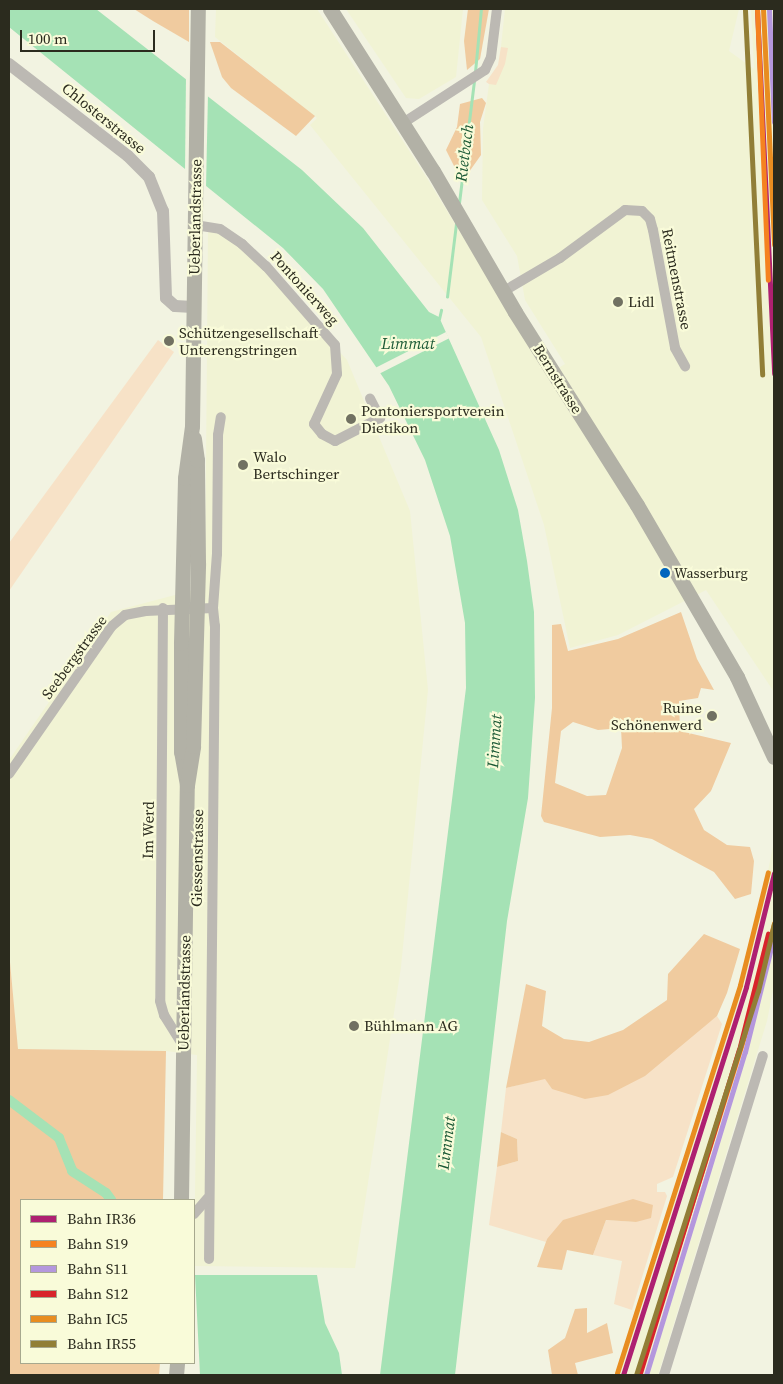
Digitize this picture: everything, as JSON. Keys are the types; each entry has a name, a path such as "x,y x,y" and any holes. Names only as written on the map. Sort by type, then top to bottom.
{"main road":[{"name":"Ueberlandstrasse","path":"181,1199 187,785 193,746 185,478 192,426 198,9"},
{"name":"Bernstrasse","path":"330,9 451,200 504,291 705,619 772,751"}],"street":[{"path":"403,123 480,76 491,57 497,9"},
{"name":"Chlosterstrasse","path":"9,64 128,156 148,178 163,211 166,298 175,306 193,307"},
{"name":"Reitmenstrasse","path":"504,291 560,258 625,210 642,211 650,219 675,348 685,366"},
{"name":"Pontonierweg","path":"195,225 225,231 242,244 266,266 335,345 337,374 314,424 322,434 335,441 380,418 370,398"},
{"name":"Giessenstrasse","path":"209,1259 208,1198 215,626 213,608 217,563 218,434 221,417"},
{"path":"189,607 213,608"},
{"name":"Seebergstrasse","path":"9,774 112,626 125,615 163,608 189,607"},
{"name":"Im Werd","path":"163,608 160,1001 164,1015 183,1046"},
{"path":"664,1375 763,1056"},
{"path":"195,1213 208,1198"}],"shaded area":[{"path":"134,9 189,9 189,42 153,21"},
{"path":"216,9 317,9 427,178 547,375 565,364 525,300 517,256 482,200 483,128 489,84 499,65 505,9 739,9 729,51 754,69 751,9 774,9 774,692 706,590 618,635 570,648 544,525 481,337 310,125 317,118 215,37"},
{"path":"346,9 463,9 456,77 419,99 406,98"},
{"path":"468,9 489,9 480,59 467,70 464,41"},
{"path":"210,42 220,42 315,116 296,136 231,88 222,77"},
{"path":"501,47 508,48 505,64 496,85 489,84 486,82 498,65"},
{"path":"482,98 486,103 480,122 481,155 469,172 455,168 446,150 457,127 460,104"},
{"path":"208,229 240,243 347,360 410,511 428,690 401,967 355,1268 195,1266 197,1055 166,1051 18,1049 9,951 9,760 111,612 205,587"},
{"path":"158,340 174,352 9,591 9,543"},
{"path":"681,612 697,659 714,690 701,688 698,698 679,701 680,731 731,743 711,791 694,809 704,830 727,845 750,847 754,861 751,894 735,899 714,872 652,839 630,835 600,837 544,822 541,816 552,708 552,625 561,624 568,651 618,639","holes":["573,722 598,730 621,728 622,748 606,795 587,796 555,783 561,731"]},
{"path":"774,841 774,986 767,1021 658,1375 617,1375 733,1007 760,911"},
{"path":"704,934 740,949 727,993 717,1016 645,1076 608,1095 585,1099 552,1089 545,1079 506,1088 526,984 546,991 542,1026 564,1039 589,1042 623,1030 667,1000 668,974"},
{"path":"9,951 18,1049 166,1051 163,1199 20,1199 20,1364 160,1364 159,1375 9,1375"},
{"path":"717,1016 722,1024 673,1177 657,1184 657,1192 665,1192 667,1196 632,1310 614,1304 622,1261 593,1255 606,1220 547,1239 546,1242 489,1225 497,1167 518,1161 517,1139 501,1132 506,1088 545,1078 552,1089 677,1047","holes":["653,1205 636,1222 606,1220"]},
{"path":"501,1132 517,1139 518,1161 497,1167"},
{"path":"633,1199 653,1205 651,1218 636,1222 606,1220 593,1255 567,1250 562,1270 537,1267 547,1239 563,1220"},
{"path":"587,1308 587,1333 607,1323 613,1353 575,1363 578,1375 552,1375 548,1350 565,1338 575,1309"}],"water":[{"name":"Limmat","path":"9,9 96,9 302,170 363,228 429,312 439,317 499,450 518,510 527,561 534,612 535,698 528,798 507,921 455,1375 380,1375 466,688 465,623 450,536 425,460 389,386 323,289 283,248 9,27"},
{"path":"195,1275 317,1275 325,1323 339,1353 342,1375 200,1375"}],"pier":[{"path":"186,76 208,93 206,188 185,171"},
{"path":"446,332 449,338 379,374 376,368"}],"waterway":[{"name":"Rietbach","path":"475,72 481,9"},
{"name":"Rietbach","path":"459,203 474,80"},
{"name":"Rietbach","path":"447,297 456,224"},
{"name":"Rietbach","path":"439,319 441,310"},
{"path":"9,1100 59,1138 72,1171 106,1193 110,1199"}],"rail line":[{"name":"IR36","path":"757,9 774,374"},
{"name":"S19","path":"757,9 768,280"},
{"name":"IC5","path":"763,9 774,245"},
{"name":"S11","path":"769,9 774,122"},
{"name":"IR55","path":"745,10 762,375"},
{"name":"IC5","path":"617,1373 740,985 768,872"},
{"name":"IR36","path":"623,1375 746,987 774,873"},
{"name":"S19","path":"638,1375 750,1018 774,923"},
{"name":"IR55","path":"636,1375 758,991 774,924"},
{"name":"S12","path":"640,1373 739,1050 768,934"},
{"name":"S11","path":"646,1375 745,1052 774,936"}],"place":[{"name":"Lidl","path":"618,302"},
{"name":"Schützengesellschaft Unterengstringen","path":"169,341"},
{"name":"Pontoniersportverein Dietikon","path":"351,419"},
{"name":"Walo Bertschinger","path":"243,465"},
{"name":"Wasserburg","path":"665,573"},
{"name":"Ruine Schönenwerd","path":"712,716"},
{"name":"Bühlmann AG","path":"354,1026"}]}
